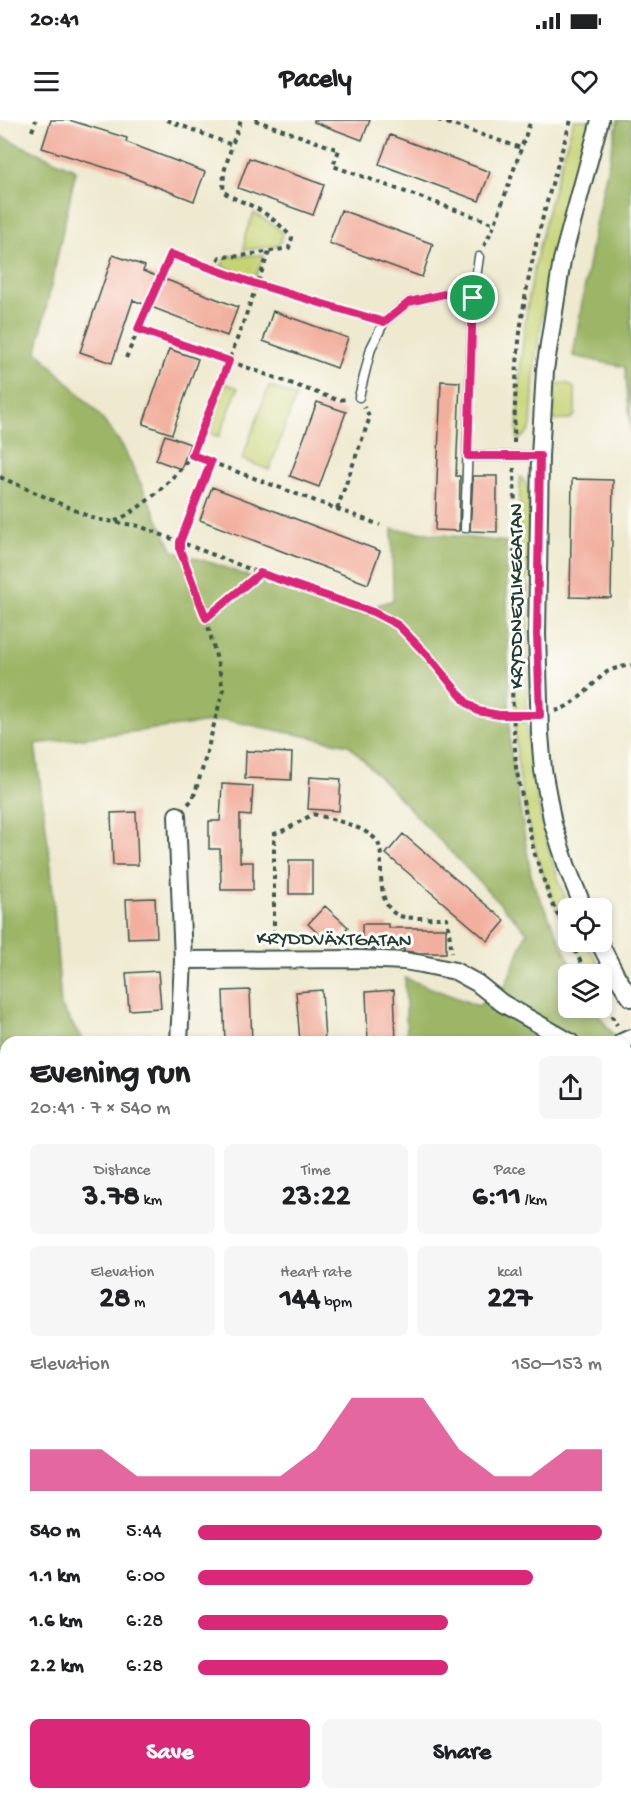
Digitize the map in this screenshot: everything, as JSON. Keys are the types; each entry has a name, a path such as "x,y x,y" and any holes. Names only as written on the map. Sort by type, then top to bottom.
{"street":[{"name":"KRYDDNEJLIKEGATAN","path":"580,898 553,824 543,770 537,634 540,456 545,370 562,260 600,120"},
{"path":"177,815 183,960 179,1036"},
{"path":"604,952 631,998"},
{"name":"KRYDDVÄXTGATAN","path":"183,960 361,959 404,961 455,972 477,983 501,1003 559,1036"}],"lane":[{"path":"465,528 473,298 479,257"},
{"path":"359,397 371,348 384,322 409,302 444,294 473,298"},
{"path":"468,456 540,456"}],"path":[{"path":"32,131 36,120"},
{"path":"167,120 232,145"},
{"path":"213,268 220,257 289,248 292,238 280,225 253,206 223,191 224,172 241,120"},
{"path":"255,120 339,150 333,166 495,224"},
{"path":"438,120 521,148"},
{"path":"479,257 495,224 531,120"},
{"path":"115,521 134,512 182,468 192,455 269,252"},
{"path":"126,358 171,254 256,284 384,322"},
{"path":"138,329 337,400 359,397 370,417 337,509"},
{"path":"192,455 380,525"},
{"path":"177,815 193,799 223,690 206,618 180,550 180,542 211,462"},
{"path":"0,477 94,519 140,526 260,573 373,612 398,625 428,656 466,702 478,711 506,716 540,715 567,708 605,673 618,667 631,665"},
{"path":"206,618 260,573"},
{"path":"274,960 274,834 313,814 366,832 377,842 380,852 381,884 386,906 400,916 447,918 455,972"}],"green space":[{"path":"574,120 591,120 549,273 535,362 531,426 519,440 517,438 519,385 529,297 548,208"},
{"path":"618,120 631,120 631,433 625,367 573,356 595,225"},
{"path":"0,136 76,170 37,351 95,410 122,445 173,551 221,566 350,614 393,600 392,529 506,542 510,747 532,881 558,937 558,952 565,952 571,964 558,964 558,1018 601,1018 614,1036 407,1036 405,978 478,1006 505,986 527,932 349,745 226,720 35,744 51,867 61,1006 80,1036 0,1036"},
{"path":"254,213 282,232 281,242 275,246 244,250 245,235"},
{"path":"264,256 255,278 221,266 227,257"},
{"path":"223,383 238,388 219,437 206,431"},
{"path":"566,383 575,390 575,415 568,420 553,420 555,384"},
{"path":"269,386 296,397 269,470 242,459"},
{"path":"520,477 529,490 527,709 522,714 516,712 515,701"},
{"path":"526,721 532,769 546,840 566,898 558,898 558,911 538,858 525,807 517,754 515,726 518,722"},
{"path":"578,952 592,952 599,964 585,964"}],"building":[{"path":"51,120 69,120 127,138 126,142 205,172 194,201 126,174 42,148"},
{"path":"314,120 370,120 362,140 314,122"},
{"path":"390,135 490,172 479,201 379,164"},
{"path":"249,158 324,185 313,215 238,188"},
{"path":"341,210 433,244 422,277 329,243"},
{"path":"113,255 145,266 143,271 238,307 227,336 133,300 112,363 80,352"},
{"path":"273,311 348,338 337,368 263,341"},
{"path":"169,349 198,359 172,434 143,424"},
{"path":"441,381 460,382 456,476 460,476 459,531 435,530"},
{"path":"317,402 346,412 319,487 290,476"},
{"path":"165,435 190,444 181,469 156,460"},
{"path":"473,476 497,476 497,532 470,531"},
{"path":"572,479 613,480 611,598 570,597"},
{"path":"212,487 380,551 368,584 200,520"},
{"path":"246,751 292,753 291,780 245,778"},
{"path":"310,777 341,779 339,811 308,809"},
{"path":"222,784 253,786 251,816 240,815 240,862 253,862 253,890 221,890 220,849 209,849 209,821 220,821"},
{"path":"136,812 138,865 113,865 111,813"},
{"path":"403,834 505,921 488,941 386,854"},
{"path":"289,860 312,860 312,894 289,894"},
{"path":"155,898 157,937 128,938 126,899"},
{"path":"325,906 348,927 331,946 308,924"},
{"path":"362,924 388,924 388,928 446,928 446,953 422,953 404,951 404,949 362,949"},
{"path":"158,971 161,1008 129,1010 126,973"},
{"path":"250,990 252,1036 225,1036 223,991"},
{"path":"322,990 325,1036 300,1036 296,992"},
{"path":"394,990 396,1036 368,1036 366,992"}],"route":[{"path":"171,254 256,284 384,322 409,302 444,294 473,298 468,456 540,456 537,634 540,715 513,716 478,711 466,702 428,656 398,625 373,612 260,573 206,618 180,550 180,542 211,462 192,455 229,361 138,329 171,254"}]}
